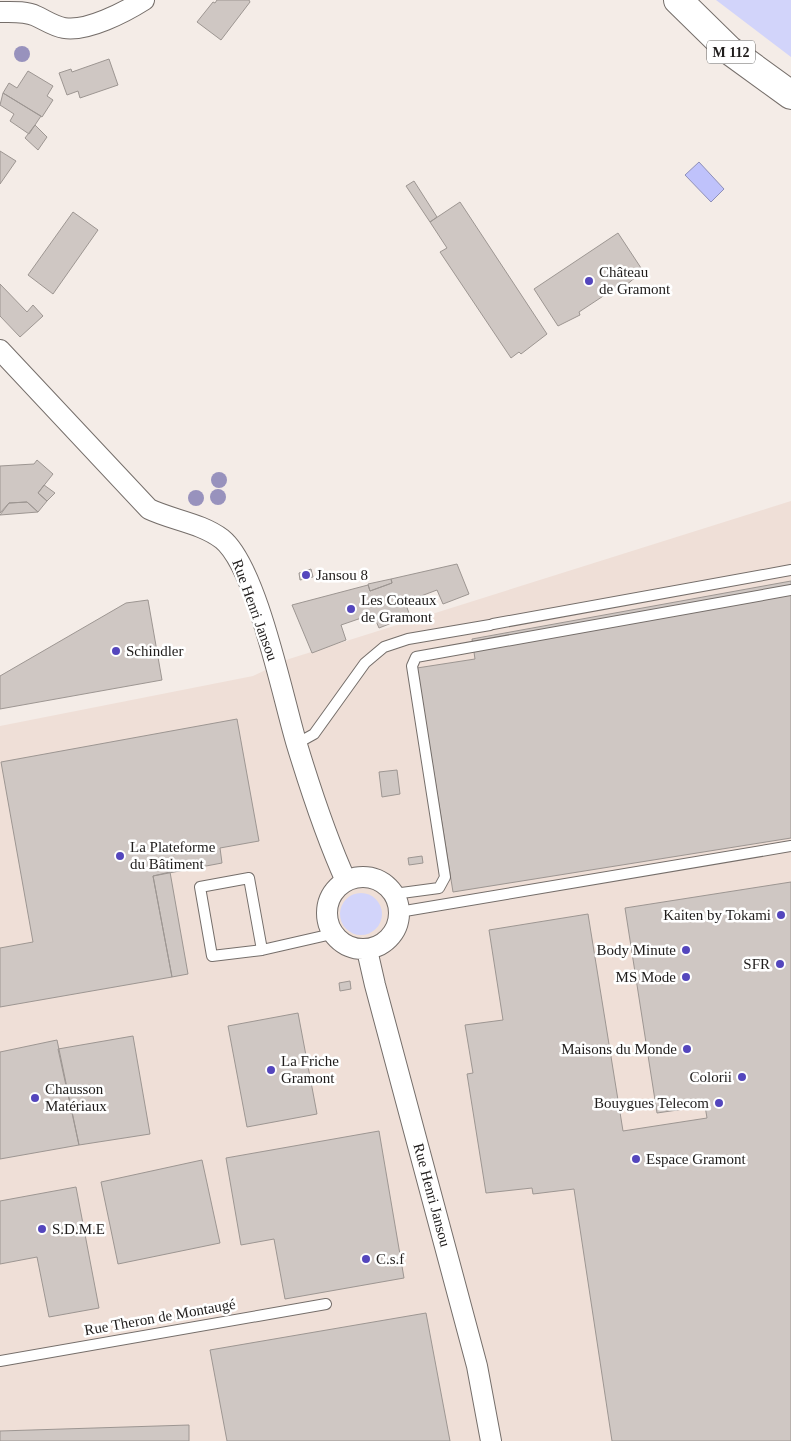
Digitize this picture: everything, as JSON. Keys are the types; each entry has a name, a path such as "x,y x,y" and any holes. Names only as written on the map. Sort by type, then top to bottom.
{"main road":[{"name":"M 112","path":"678,0 729,50 791,95"}],"street":[{"path":"0,18 34,15 51,24 66,28 87,26 127,11 144,0"},
{"name":"Rue Henri Jansou","path":"0,350 148,509 165,517 206,530 222,540 238,557 264,628 296,744 329,844 346,881"},
{"path":"356,877 378,880 396,903 394,932 382,944 367,950 347,947 332,934 327,923 326,910 329,898 336,888 356,877"},
{"name":"Rue Henri Jansou","path":"367,950 477,1366 491,1441"}],"lane":[{"path":"296,744 314,734 365,663 384,647 408,640 791,570"},
{"path":"396,903 439,888 445,877 412,666 416,657 791,590"},
{"path":"396,903 791,846"},
{"path":"262,950 249,878 200,887 212,956 262,950 332,934"},
{"name":"Rue Theron de Montaugé","path":"0,1361 326,1304"}],"shaded area":[{"path":"716,0 791,0 791,57"},
{"path":"699,162 724,189 711,202 685,175"},
{"path":"791,501 791,1441 0,1441 0,726 253,676 289,659"},
{"path":"361,893 376,899 382,914 376,929 361,935 346,929 340,914 346,899"}],"building":[{"path":"217,0 249,0 250,2 221,40 197,22 213,2 215,3"},
{"path":"109,59 118,85 80,98 78,91 67,95 59,73 71,69 72,72"},
{"path":"28,71 53,86 47,96 53,100 42,117 3,93 9,83 17,88"},
{"path":"3,93 41,116 29,134 10,121 14,114 0,105"},
{"path":"35,125 47,137 38,150 25,138"},
{"path":"0,151 16,161 0,184"},
{"path":"414,181 437,217 430,222 406,186"},
{"path":"460,202 547,334 521,354 519,352 511,358 440,252 447,248 430,222"},
{"path":"73,212 98,230 53,294 28,275"},
{"name":"Château de Gramont","path":"618,233 643,271 625,286 623,283 579,312 580,315 558,326 534,289"},
{"path":"0,284 27,312 33,305 43,316 20,337 0,316"},
{"path":"37,460 53,474 38,493 47,501 38,512 27,502 9,503 0,513 0,466 34,464"},
{"path":"44,485 55,493 47,501 38,493"},
{"path":"27,502 38,512 0,515 9,503"},
{"name":"Les Coteaux de Gramont","path":"457,564 469,594 443,604 437,590 405,602 410,616 379,628 373,614 341,625 346,640 312,653 292,605 368,585 370,591 392,583 391,579"},
{"name":"Jansou 8","path":"311,569 313,577 300,580 299,573"},
{"path":"391,579 392,583 370,591 368,584"},
{"path":"791,581 791,838 453,892 417,668 475,659 472,639"},
{"path":"148,600 162,680 0,709 0,676 126,603"},
{"name":"La Plateforme du Bâtiment","path":"237,719 259,841 220,848 222,863 153,876 172,977 0,1007 0,948 33,942 1,762"},
{"path":"397,770 400,794 382,797 379,772"},
{"path":"422,856 423,863 409,865 408,858"},
{"path":"170,872 188,974 172,977 153,876"},
{"name":"Espace Gramont","path":"791,882 791,1441 612,1441 574,1189 533,1194 532,1188 486,1193 467,1074 473,1073 465,1025 503,1020 489,930 588,914 623,1131 707,1118 705,1106 657,1113 625,908"},
{"path":"350,981 351,989 340,991 339,983"},
{"path":"298,1013 317,1114 247,1127 228,1026"},
{"path":"133,1036 150,1134 79,1145 58,1049"},
{"name":"Chausson Matériaux","path":"57,1040 79,1145 0,1159 0,1052"},
{"path":"379,1131 404,1278 285,1299 274,1239 241,1245 226,1158"},
{"path":"202,1160 220,1243 118,1264 101,1182"},
{"name":"S.D.M.E","path":"76,1187 99,1308 49,1317 37,1257 0,1264 0,1201"},
{"path":"426,1313 450,1441 227,1441 210,1350"},
{"path":"189,1425 189,1441 0,1441 0,1431"}],"place":[{"name":"Château de Gramont","path":"589,281"},
{"name":"Jansou 8","path":"306,575"},
{"name":"Les Coteaux de Gramont","path":"351,609"},
{"name":"Schindler","path":"116,651"},
{"name":"La Plateforme du Bâtiment","path":"120,856"},
{"name":"Kaiten by Tokami","path":"781,915"},
{"name":"Body Minute","path":"686,950"},
{"name":"SFR","path":"780,964"},
{"name":"MS Mode","path":"686,977"},
{"name":"Maisons du Monde","path":"687,1049"},
{"name":"La Friche Gramont","path":"271,1070"},
{"name":"Colorii","path":"742,1077"},
{"name":"Chausson Matériaux","path":"35,1098"},
{"name":"Bouygues Telecom","path":"719,1103"},
{"name":"Espace Gramont","path":"636,1159"},
{"name":"S.D.M.E","path":"42,1229"},
{"name":"C.s.f","path":"366,1259"}]}
